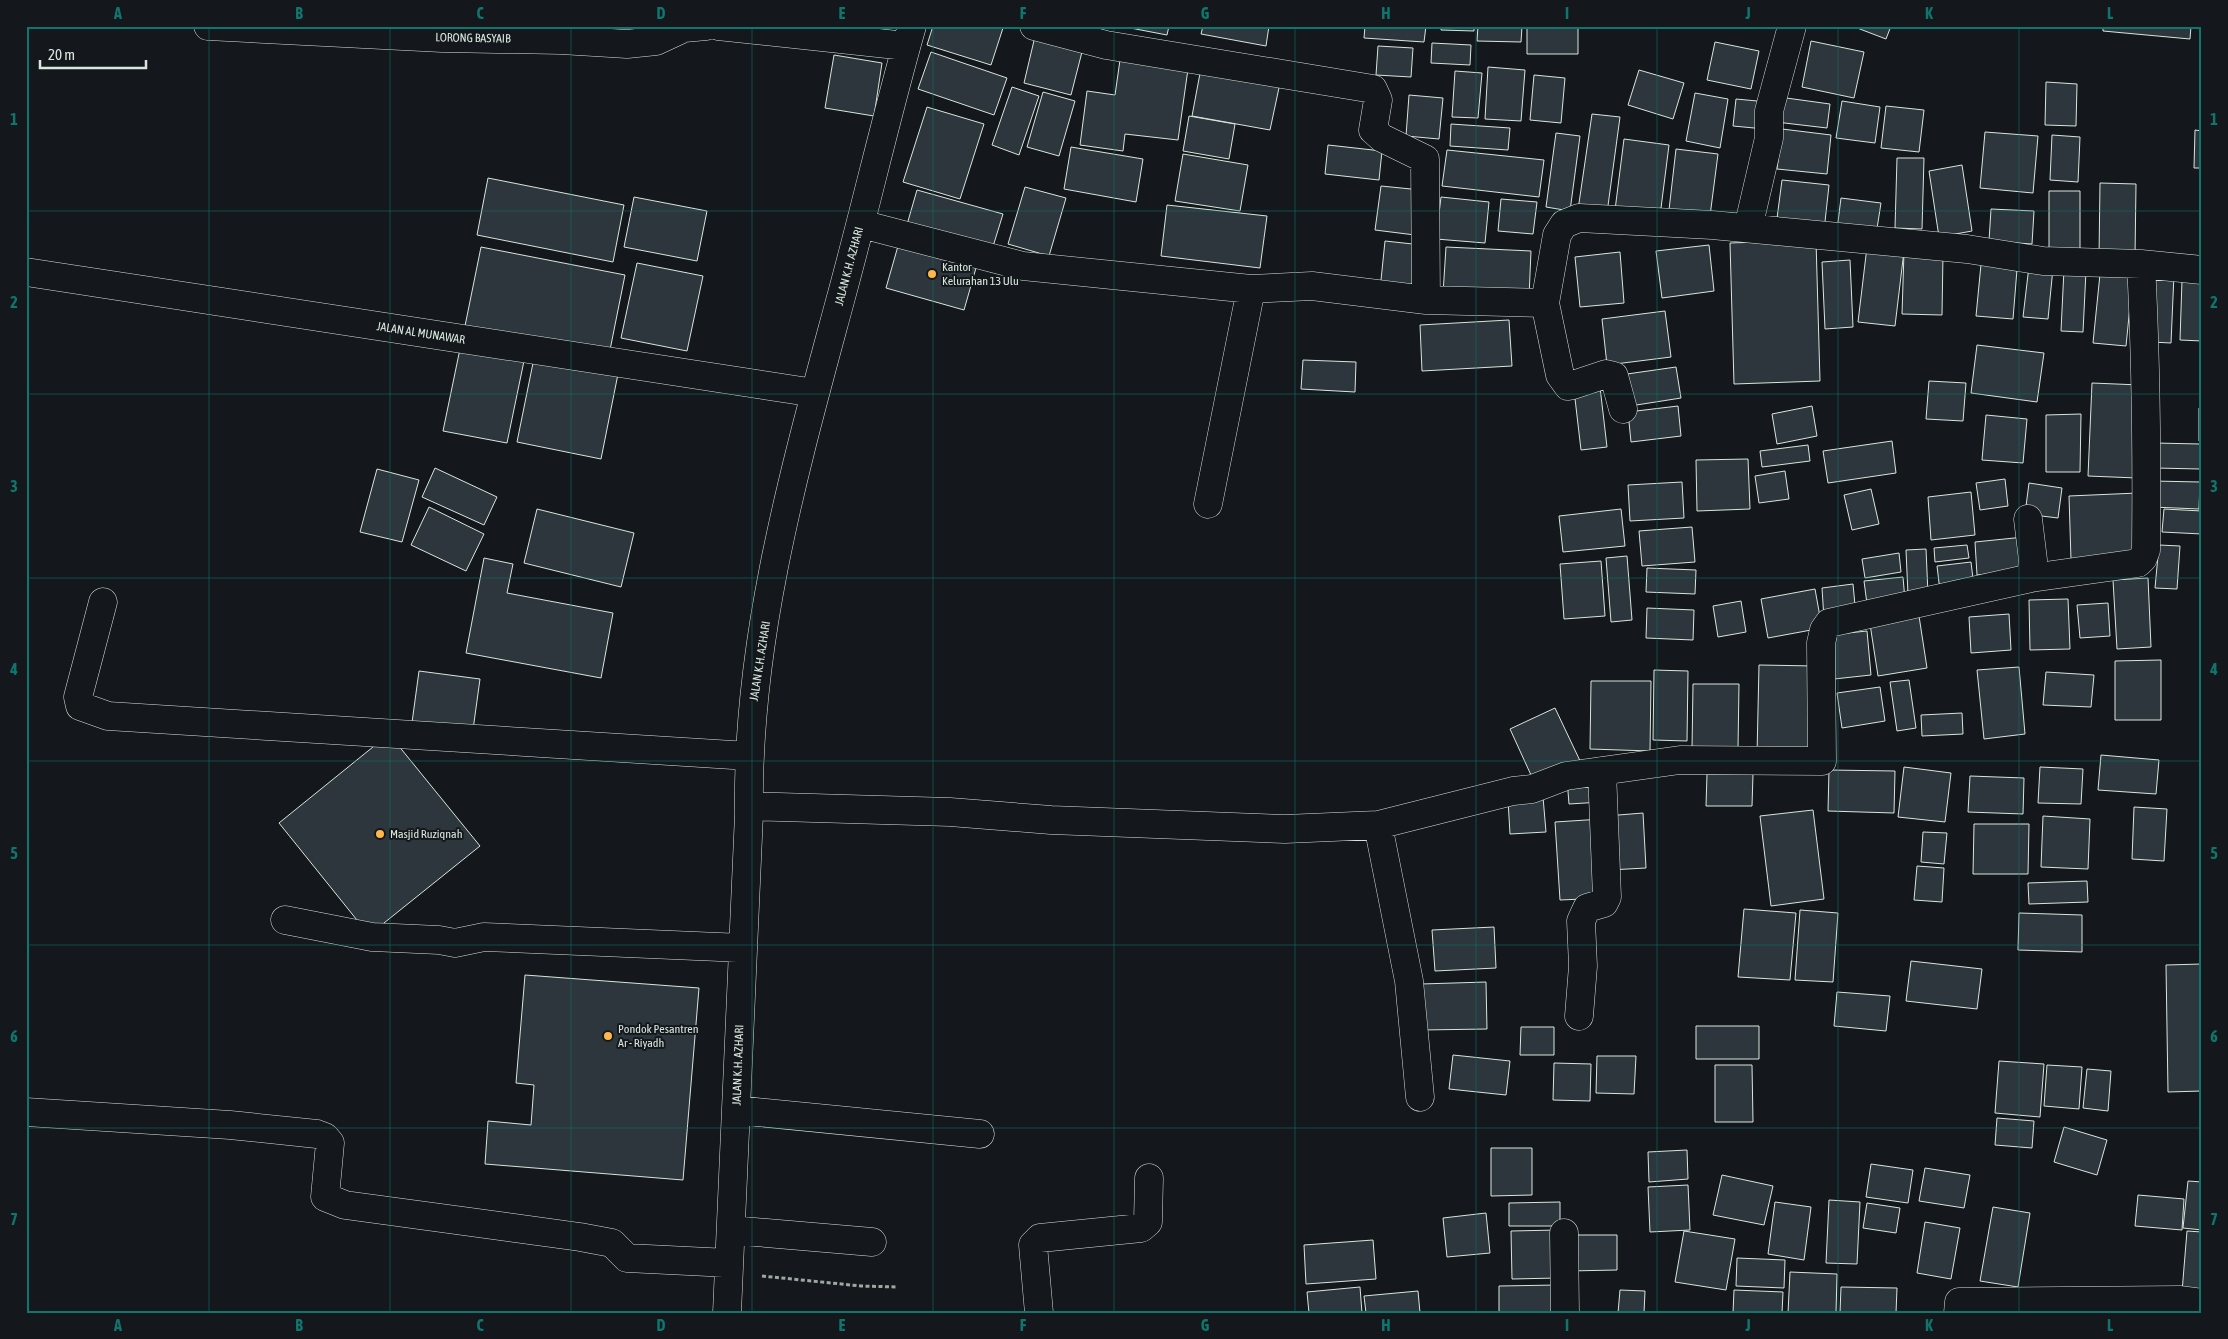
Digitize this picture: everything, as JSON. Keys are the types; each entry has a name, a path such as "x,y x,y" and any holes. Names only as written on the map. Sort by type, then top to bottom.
{"street":[{"name":"LORONG BASYAIB","path":"208,26 442,38 561,40 627,44 656,41 691,27"},
{"path":"718,26 909,36"},
{"path":"1034,26 1106,45 1373,89 1378,100 1373,130 1382,138 1425,159 1426,300"},
{"path":"1748,228 1769,138 1769,111 1792,26"},
{"name":"JALAN K.H. AZHARI","path":"727,1313 749,806 749,756 755,685 778,550 792,484 909,36"},
{"path":"1622,409 1614,376 1611,374 1606,374 1573,386 1564,384 1560,375 1545,303 1557,235 1564,224 1579,218 1748,228 1967,249 2043,261 2141,264 2202,270"},
{"path":"861,224 1023,266 1251,289 1312,286 1426,300 1545,303"},
{"path":"749,806 950,812 1051,820 1285,829 1378,825 1513,791 1532,789 1566,776 1680,760 1822,761 1821,643 1824,630 1829,623 2031,578 2138,562 2143,558 2146,550 2146,371 2141,264"},
{"name":"JALAN AL MUNAWAR","path":"26,272 816,393"},
{"path":"1208,504 1251,289"},
{"path":"2028,519 2033,560 2031,578"},
{"path":"103,602 78,697 80,706 108,716 749,756"},
{"path":"1579,1016 1583,966 1581,921 1587,908 1604,904 1607,897 1602,771"},
{"path":"1378,825 1410,981 1420,1097"},
{"path":"285,920 372,936 439,940 455,943 484,937 743,948"},
{"path":"736,1110 980,1134"},
{"path":"26,1112 230,1125 317,1134 326,1137 330,1143 325,1197 331,1201 345,1205 437,1219 580,1237 612,1243 627,1258 729,1268"},
{"path":"1039,1313 1033,1245 1036,1240 1079,1233 1141,1228 1148,1222 1149,1178"},
{"path":"731,1230 872,1242"},
{"path":"1564,1233 1564,1313"},
{"path":"1958,1313 1959,1302 2179,1300 2202,1303"}],"path":[{"path":"729,1268 860,1286 896,1287"}],"building":[{"path":"933,26 999,26 1003,28 991,65 927,45"},
{"path":"1120,26 1169,26 1167,35"},
{"path":"1203,26 1269,26 1266,46 1201,34"},
{"path":"1365,26 1426,26 1424,42 1364,38"},
{"path":"1441,26 1474,26 1474,31 1441,30"},
{"path":"1478,26 1522,26 1521,42 1477,41"},
{"path":"1527,26 1578,26 1578,54 1527,54"},
{"path":"1852,26 1891,26 1886,39"},
{"path":"2103,26 2191,26 2190,39 2103,31"},
{"path":"1036,32 1084,44 1071,95 1024,83"},
{"path":"1811,41 1864,52 1854,98 1802,87"},
{"path":"1715,42 1759,51 1751,89 1707,80"},
{"path":"1432,43 1471,45 1470,65 1431,63"},
{"path":"1378,46 1413,48 1411,77 1376,75"},
{"path":"931,52 1007,78 994,115 918,89"},
{"path":"834,55 882,63 874,116 825,108"},
{"path":"1120,60 1188,69 1178,140 1125,134 1123,151 1080,145 1087,91 1115,95"},
{"path":"1488,67 1525,70 1521,121 1485,119"},
{"path":"1201,68 1280,83 1270,130 1192,116"},
{"path":"1639,70 1684,83 1673,119 1628,105"},
{"path":"1455,71 1482,73 1478,118 1452,117"},
{"path":"1534,75 1565,78 1561,123 1530,120"},
{"path":"2046,82 2077,84 2076,126 2045,125"},
{"path":"1012,87 1039,96 1019,155 992,145"},
{"path":"1043,92 1075,101 1059,156 1027,147"},
{"path":"1695,93 1728,99 1720,148 1686,141"},
{"path":"1409,95 1443,98 1439,139 1406,136"},
{"path":"1779,97 1830,104 1827,128 1776,122"},
{"path":"1736,99 1768,102 1765,129 1733,126"},
{"path":"1842,101 1880,107 1875,143 1836,138"},
{"path":"1886,106 1924,110 1919,152 1881,148"},
{"path":"927,107 984,124 960,199 903,182"},
{"path":"1592,114 1620,117 1607,213 1578,210"},
{"path":"1189,116 1235,124 1229,159 1183,151"},
{"path":"1451,124 1510,128 1508,150 1450,146"},
{"path":"1782,129 1831,135 1827,174 1777,169"},
{"path":"2195,130 2202,131 2202,168 2194,168"},
{"path":"1985,132 2038,136 2033,193 1980,188"},
{"path":"1556,133 1580,136 1570,211 1546,207"},
{"path":"2052,135 2080,137 2078,182 2050,180"},
{"path":"1624,139 1669,145 1660,216 1615,210"},
{"path":"1328,145 1382,151 1379,180 1325,174"},
{"path":"1071,147 1143,159 1136,202 1064,189"},
{"path":"1676,149 1718,154 1710,216 1669,210"},
{"path":"1447,150 1544,160 1539,197 1442,186"},
{"path":"1183,154 1248,165 1240,211 1175,201"},
{"path":"1897,158 1924,158 1922,229 1895,228"},
{"path":"1962,165 1972,231 1939,237 1929,171"},
{"path":"488,178 624,205 613,262 477,235"},
{"path":"1782,180 1829,185 1824,231 1776,226"},
{"path":"2100,183 2136,184 2135,257 2099,257"},
{"path":"1381,186 1421,190 1415,235 1375,230"},
{"path":"1025,187 1066,198 1049,256 1008,244"},
{"path":"917,190 1003,214 991,253 906,228"},
{"path":"2049,191 2080,191 2080,255 2049,255"},
{"path":"634,197 707,211 697,261 624,247"},
{"path":"1441,197 1489,202 1485,243 1436,239"},
{"path":"1841,198 1881,203 1876,235 1837,230"},
{"path":"1501,199 1537,202 1533,234 1498,231"},
{"path":"1167,205 1267,216 1260,268 1161,256"},
{"path":"1991,209 2034,211 2032,244 1989,241"},
{"name":"Kantor Kelurahan 13 Ulu","path":"900,239 978,261 964,310 886,288"},
{"path":"1816,240 1820,381 1734,384 1730,243"},
{"path":"1385,241 1422,245 1418,294 1380,290"},
{"path":"1709,245 1714,291 1662,298 1656,251"},
{"path":"481,247 625,275 609,355 465,326"},
{"path":"1446,247 1531,251 1529,297 1443,294"},
{"path":"1867,247 1904,251 1895,326 1858,322"},
{"path":"1620,252 1624,303 1580,307 1575,257"},
{"path":"1904,252 1943,253 1942,315 1902,314"},
{"path":"1982,254 2018,257 2013,319 1976,316"},
{"path":"1850,260 1853,327 1825,329 1822,262"},
{"path":"637,263 703,276 687,351 621,338"},
{"path":"2029,266 2053,268 2048,319 2023,317"},
{"path":"2064,269 2086,271 2083,332 2061,331"},
{"path":"2100,274 2133,276 2126,346 2093,343"},
{"path":"2153,274 2174,274 2171,343 2151,342"},
{"path":"2182,280 2202,281 2202,341 2180,340"},
{"path":"1665,311 1671,357 1607,365 1602,319"},
{"path":"1509,320 1512,366 1422,371 1420,325"},
{"path":"461,344 525,356 507,443 443,431"},
{"path":"1977,345 2044,353 2037,402 1971,393"},
{"path":"534,358 618,374 601,459 517,442"},
{"path":"1303,360 1356,362 1355,392 1301,389"},
{"path":"1676,367 1681,398 1630,406 1627,374"},
{"path":"1929,381 1966,383 1963,421 1926,419"},
{"path":"2092,383 2140,385 2137,478 2088,476"},
{"path":"1600,387 1607,447 1581,450 1574,390"},
{"path":"1678,406 1681,436 1631,442 1628,412"},
{"path":"1812,406 1817,436 1777,444 1772,414"},
{"path":"2199,408 2202,408 2202,441 2199,441"},
{"path":"2081,414 2080,472 2046,472 2046,415"},
{"path":"1986,415 2027,419 2023,463 1982,460"},
{"path":"1892,441 1896,473 1828,483 1823,451"},
{"path":"2155,443 2200,444 2200,469 2155,468"},
{"path":"1808,445 1810,461 1762,467 1760,451"},
{"path":"1748,459 1750,509 1697,511 1696,460"},
{"path":"435,468 497,497 484,525 422,497"},
{"path":"377,469 419,480 402,542 360,532"},
{"path":"1785,471 1789,499 1759,503 1755,476"},
{"path":"2005,479 2008,506 1980,510 1976,483"},
{"path":"2153,481 2200,482 2199,509 2152,507"},
{"path":"1682,482 1684,518 1630,521 1628,485"},
{"path":"2029,483 2062,488 2058,518 2025,514"},
{"path":"1871,489 1879,524 1852,530 1844,495"},
{"path":"1971,492 1975,535 1931,540 1928,497"},
{"path":"2138,493 2140,557 2071,560 2069,496"},
{"path":"429,507 484,534 466,571 411,545"},
{"path":"537,509 634,533 621,587 524,563"},
{"path":"1621,509 1625,546 1563,552 1559,516"},
{"path":"2164,509 2202,511 2202,534 2162,532"},
{"path":"1692,527 1695,562 1642,566 1639,531"},
{"path":"2024,537 2027,570 1977,575 1975,542"},
{"path":"1967,545 1969,558 1935,562 1934,548"},
{"path":"2159,545 2180,546 2177,589 2155,588"},
{"path":"1926,549 1928,594 1908,595 1906,550"},
{"path":"1899,553 1901,572 1865,578 1862,559"},
{"path":"1627,556 1632,620 1611,622 1606,558"},
{"path":"484,558 513,564 507,593 613,613 601,678 466,653"},
{"path":"1601,561 1605,616 1564,619 1560,564"},
{"path":"1971,562 1974,587 1940,591 1937,566"},
{"path":"1647,568 1696,570 1695,594 1646,592"},
{"path":"1903,577 1905,600 1867,604 1864,581"},
{"path":"2148,578 2151,647 2117,649 2113,580"},
{"path":"1853,584 1856,616 1824,619 1822,588"},
{"path":"1815,589 1822,628 1768,638 1761,599"},
{"path":"2068,599 2070,649 2030,650 2029,600"},
{"path":"1741,601 1746,632 1718,637 1713,606"},
{"path":"2108,603 2110,636 2080,638 2077,605"},
{"path":"1647,608 1694,610 1693,640 1646,638"},
{"path":"2009,614 2011,650 1971,653 1969,617"},
{"path":"1919,616 1927,668 1878,676 1870,624"},
{"path":"1867,631 1871,675 1834,679 1829,635"},
{"path":"2161,660 2161,720 2115,720 2115,661"},
{"path":"1759,665 1815,666 1813,756 1757,755"},
{"path":"2019,667 2025,734 1984,739 1977,670"},
{"path":"1654,670 1688,671 1687,741 1653,740"},
{"path":"419,671 480,679 472,737 411,730"},
{"path":"2046,672 2094,675 2091,707 2043,705"},
{"path":"1909,680 1916,728 1897,731 1890,682"},
{"path":"1591,681 1651,681 1650,751 1590,749"},
{"path":"1693,684 1739,684 1738,749 1692,749"},
{"path":"1880,687 1885,721 1842,728 1837,693"},
{"path":"1555,708 1582,765 1536,786 1510,729"},
{"path":"1962,713 1963,734 1922,736 1921,715"},
{"name":"Masjid Ruziqnah","path":"389,734 480,846 369,935 279,823"},
{"path":"2101,755 2159,760 2156,794 2098,790"},
{"path":"1904,767 1951,773 1945,822 1898,817"},
{"path":"2040,767 2083,769 2081,804 2038,803"},
{"path":"1829,770 1895,771 1894,813 1828,811"},
{"path":"1707,774 1753,774 1752,806 1706,806"},
{"path":"1600,776 1601,802 1569,804 1567,779"},
{"path":"1970,776 2024,778 2023,814 1968,812"},
{"path":"1543,797 1546,832 1510,834 1508,800"},
{"path":"2134,807 2167,809 2164,861 2132,859"},
{"path":"1813,810 1824,899 1771,906 1760,816"},
{"path":"1643,813 1646,868 1609,870 1606,816"},
{"path":"2043,816 2090,819 2088,869 2041,867"},
{"path":"1602,819 1607,898 1560,900 1555,822"},
{"path":"1974,824 2029,824 2028,874 1973,874"},
{"path":"1923,832 1947,833 1944,864 1921,862"},
{"path":"1917,866 1944,868 1942,902 1914,900"},
{"path":"2087,881 2088,902 2029,904 2028,883"},
{"path":"1744,909 1796,913 1790,980 1738,977"},
{"path":"1800,910 1838,913 1833,982 1795,980"},
{"path":"2019,913 2082,915 2082,952 2018,950"},
{"path":"1494,927 1496,968 1435,971 1432,930"},
{"path":"1911,961 1982,969 1977,1009 1906,1001"},
{"path":"2202,964 2202,1091 2168,1092 2166,965"},
{"name":"Pondok Pesantren Ar - Riyadh","path":"525,975 699,988 683,1180 485,1164 488,1121 531,1125 534,1085 516,1083"},
{"path":"1486,982 1487,1029 1422,1030 1421,984"},
{"path":"1837,992 1890,996 1886,1031 1834,1026"},
{"path":"1696,1026 1759,1026 1759,1059 1696,1059"},
{"path":"1521,1027 1554,1027 1554,1055 1520,1055"},
{"path":"1453,1055 1510,1061 1506,1095 1449,1089"},
{"path":"1597,1056 1636,1056 1634,1094 1596,1093"},
{"path":"1999,1061 2044,1064 2040,1117 1995,1113"},
{"path":"1554,1063 1591,1064 1590,1101 1553,1100"},
{"path":"1715,1065 1752,1065 1753,1122 1715,1122"},
{"path":"2047,1065 2082,1067 2079,1109 2044,1106"},
{"path":"2087,1069 2111,1071 2108,1111 2083,1108"},
{"path":"1997,1118 2034,1121 2032,1148 1995,1145"},
{"path":"2064,1127 2107,1140 2097,1175 2054,1162"},
{"path":"1491,1148 1532,1148 1532,1195 1491,1196"},
{"path":"1687,1150 1688,1179 1649,1182 1648,1152"},
{"path":"1871,1164 1913,1170 1908,1203 1866,1197"},
{"path":"1925,1168 1970,1175 1964,1208 1919,1201"},
{"path":"1722,1175 1773,1186 1764,1225 1713,1215"},
{"path":"2188,1181 2202,1182 2202,1230 2183,1228"},
{"path":"1688,1185 1690,1230 1650,1232 1648,1187"},
{"path":"2138,1195 2184,1199 2182,1230 2135,1226"},
{"path":"1829,1200 1860,1202 1857,1264 1826,1263"},
{"path":"1560,1202 1560,1226 1509,1226 1509,1203"},
{"path":"1775,1202 1811,1207 1804,1260 1768,1254"},
{"path":"1867,1203 1900,1208 1896,1233 1863,1228"},
{"path":"1993,1207 2030,1213 2018,1287 1980,1281"},
{"path":"1486,1213 1490,1253 1447,1257 1443,1218"},
{"path":"1925,1222 1960,1228 1951,1279 1917,1273"},
{"path":"1558,1230 1558,1278 1512,1279 1511,1231"},
{"path":"1684,1231 1735,1239 1726,1290 1675,1282"},
{"path":"2187,1231 2202,1232 2202,1293 2182,1292"},
{"path":"1567,1235 1617,1235 1617,1270 1568,1271"},
{"path":"1373,1240 1376,1279 1306,1284 1304,1245"},
{"path":"1737,1258 1785,1260 1784,1288 1736,1286"},
{"path":"1790,1272 1837,1274 1836,1313 1788,1313"},
{"path":"1558,1285 1558,1313 1499,1313 1499,1286"},
{"path":"1360,1287 1362,1313 1309,1313 1307,1292"},
{"path":"1841,1287 1897,1288 1896,1313 1840,1313"},
{"path":"1620,1290 1645,1291 1644,1313 1618,1313"},
{"path":"1734,1290 1783,1292 1782,1313 1733,1313"},
{"path":"1418,1291 1420,1313 1366,1313 1364,1296"}],"place":[{"name":"Kantor Kelurahan 13 Ulu","path":"932,274"},
{"name":"Masjid Ruziqnah","path":"380,834"},
{"name":"Pondok Pesantren Ar - Riyadh","path":"608,1036"}]}
